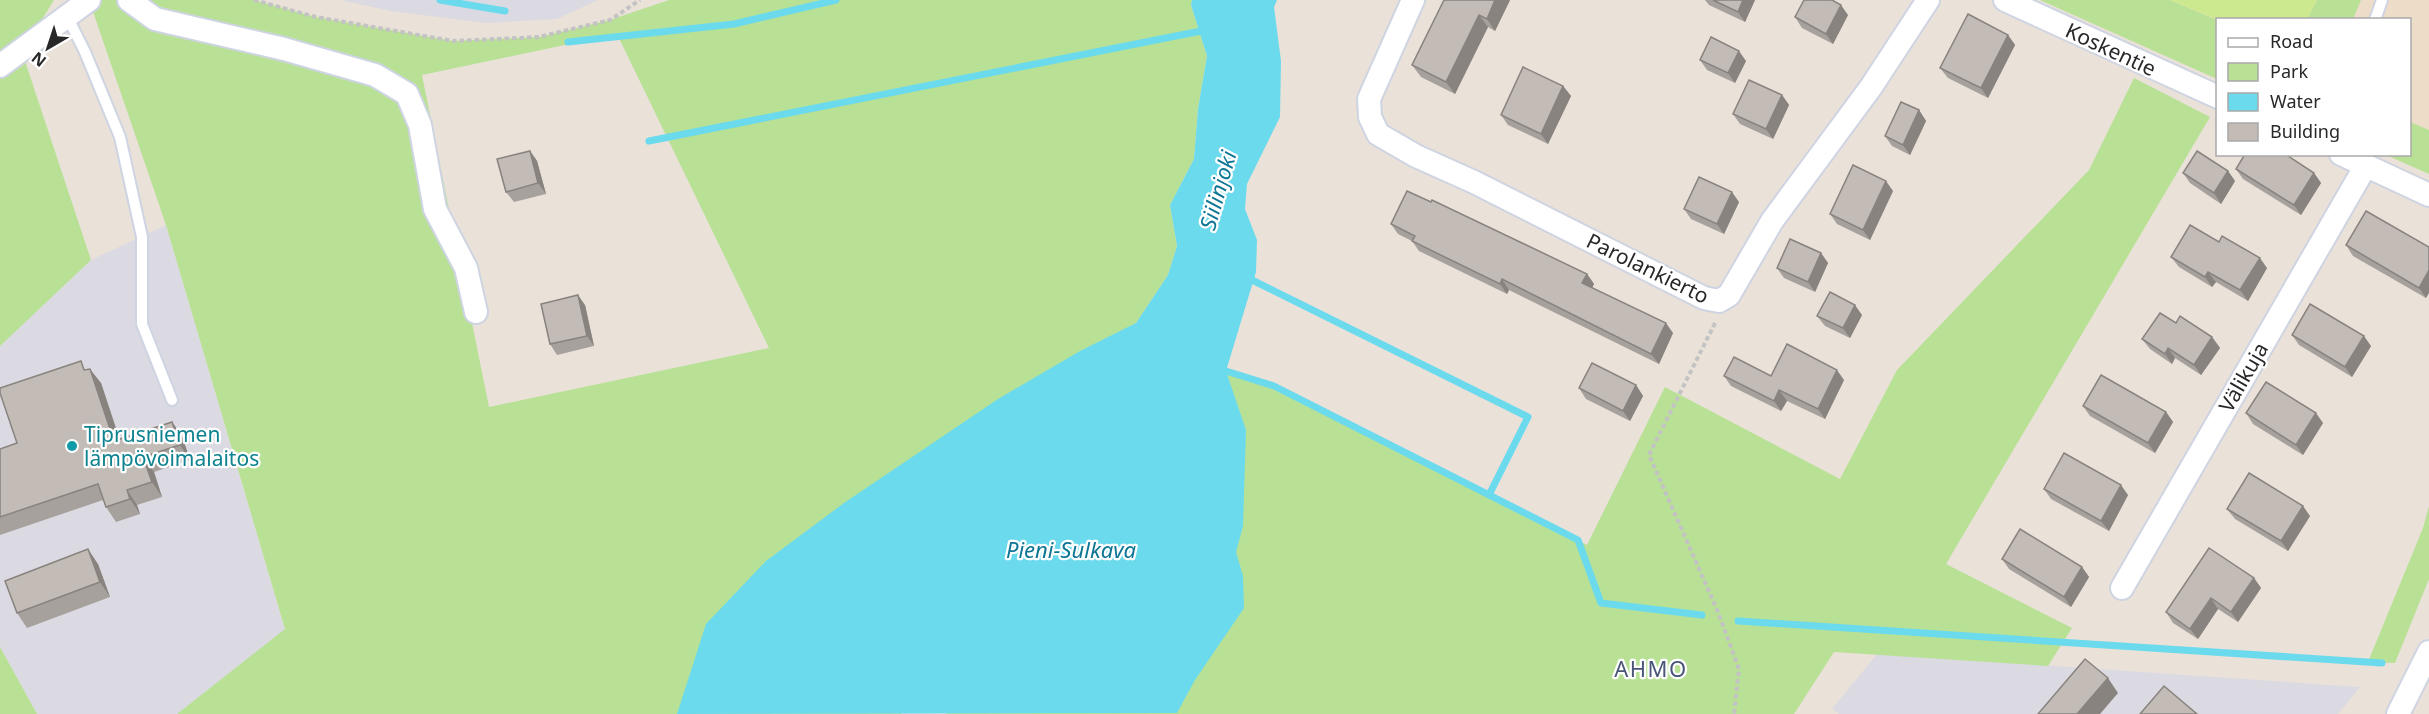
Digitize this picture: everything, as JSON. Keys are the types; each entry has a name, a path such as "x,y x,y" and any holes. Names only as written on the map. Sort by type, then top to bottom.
{"street":[{"path":"0,66 68,18 89,0"},
{"path":"129,0 155,19 284,49 375,75 408,94 420,125 435,208 466,268 476,312"},
{"name":"Parolankierto","path":"1413,0 1369,99 1370,117 1378,134 1416,156 1474,182 1704,298 1719,301 1729,295 1772,221 1871,87 1928,0"},
{"name":"Koskentie","path":"2005,0 2216,97"},
{"path":"2345,156 2429,195"},
{"name":"Välikuja","path":"2122,588 2365,167"},
{"path":"2398,714 2429,652"}],"lane":[{"path":"2376,18 2382,0"},
{"path":"68,18 85,52 120,138 142,237 142,324 172,400"}],"path":[{"path":"255,0 316,17 453,41 539,37 610,20 640,0"},
{"path":"1729,295 1649,455 1718,612 1739,669 1734,714"}],"shaded area":[{"path":"340,0 598,0 557,19 486,23 391,11"},
{"path":"2061,0 2429,0 2429,163 2411,154 2411,18 2216,18 2216,69"},
{"name":"Tiprusniemen lämpövoimalaitos","path":"166,225 285,630 177,714 37,714 0,647 0,346 91,260"},
{"path":"1877,654 2360,687 2338,714 1839,714 1832,709"}],"green space":[{"path":"0,0 54,0 22,52 91,260 0,346"},
{"path":"89,0 254,0 316,17 453,41 539,37 610,20 669,0 1192,0 1191,5 1207,56 1198,109 1194,159 1170,205 1177,246 1168,275 1136,323 901,714 177,714 285,629 166,225","holes":["617,34 769,348 489,407 422,75"]},
{"path":"2040,0 2170,0 2216,20 2216,79"},
{"path":"2170,0 2317,0 2308,18 2216,19"},
{"path":"2317,0 2361,0 2353,18 2308,18"},
{"path":"2134,78 2210,117 1946,564 2072,628 2048,666 1834,652 1794,714 946,714 1226,371 1274,386 1587,545 1665,387 1840,479 1897,370 2089,170"},
{"path":"2411,122 2429,130 2429,174 2388,156 2411,156"},
{"path":"2429,506 2429,579 2395,663 2368,662 2423,528"},
{"path":"0,647 37,714 0,714"}],"water":[{"name":"Pieni-Sulkava","path":"1192,0 1277,0 1274,7 1281,61 1280,117 1247,184 1245,209 1257,240 1256,272 1226,371 1246,430 1243,526 1236,552 1243,576 1244,608 1195,680 1177,713 677,714 706,624 766,561 844,503 998,399 1080,351 1136,323 1168,275 1177,246 1170,205 1194,159 1198,109 1207,56 1191,5"}],"building":[{"path":"1444,0 1495,0 1487,19 1479,15 1446,82 1412,65"},
{"path":"1713,0 1743,0 1738,12"},
{"path":"1804,0 1832,0 1841,5 1826,34 1795,17"},
{"path":"1968,14 2008,35 1981,88 1940,68"},
{"path":"1711,37 1739,51 1728,73 1700,60"},
{"path":"1523,67 1563,86 1541,134 1501,115"},
{"path":"1749,80 1782,95 1766,129 1733,114"},
{"path":"1901,102 1919,110 1903,145 1885,136"},
{"path":"530,151 538,183 506,192 497,159"},
{"path":"2197,151 2228,171 2214,193 2183,173"},
{"path":"2244,156 2288,156 2314,173 2294,205 2236,169"},
{"path":"1853,165 1886,181 1863,230 1830,214"},
{"path":"1699,177 1732,192 1717,224 1684,209"},
{"path":"1407,191 1431,202 1432,200 1587,274 1582,283 1666,323 1651,354 1502,279 1500,284 1412,241 1415,236 1391,224"},
{"path":"2366,211 2429,247 2429,270 2419,288 2346,245"},
{"path":"2190,225 2219,242 2222,236 2260,258 2240,290 2208,272 2205,277 2171,257"},
{"path":"1790,239 1821,253 1808,282 1777,268"},
{"path":"1830,292 1855,305 1843,328 1817,316"},
{"path":"578,295 587,336 550,344 541,304"},
{"path":"2310,304 2364,336 2345,367 2292,335"},
{"path":"2160,313 2176,323 2180,316 2212,337 2194,365 2168,348 2165,354 2142,339"},
{"path":"1787,344 1837,370 1818,409 1779,390 1774,401 1724,376 1734,357 1771,376"},
{"name":"Tiprusniemen lämpövoimalaitos","path":"81,361 84,370 90,369 114,441 172,422 180,445 143,457 152,482 127,490 130,499 106,507 98,484 0,517 0,449 17,443 0,388"},
{"path":"1592,363 1636,385 1623,411 1579,388"},
{"path":"2101,375 2166,412 2148,443 2083,406"},
{"path":"2266,382 2316,413 2296,445 2246,413"},
{"path":"2064,453 2121,485 2101,521 2044,489"},
{"path":"2249,473 2303,506 2281,541 2227,509"},
{"path":"2020,529 2082,567 2064,597 2002,559"},
{"path":"2209,548 2254,578 2231,612 2211,598 2190,629 2166,612"},
{"path":"88,549 100,582 17,613 5,581"},
{"path":"2085,659 2108,678 2077,714 2038,714"},
{"path":"2164,686 2197,714 2140,714"}],"waterway":[{"path":"440,0 505,11"},
{"path":"568,42 734,24 836,0"},
{"path":"649,141 1206,30"},
{"path":"1248,278 1528,417 1489,495"},
{"path":"1226,371 1274,386 1578,540 1601,603 1702,615"},
{"path":"1738,621 2382,663"}],"place":[{"name":"Tiprusniemen lämpövoimalaitos","path":"72,446"}],"district":[{"name":"AHMO","path":"1651,668"}],"water label":[{"name":"Siilinjoki","path":"1217,190"}]}
